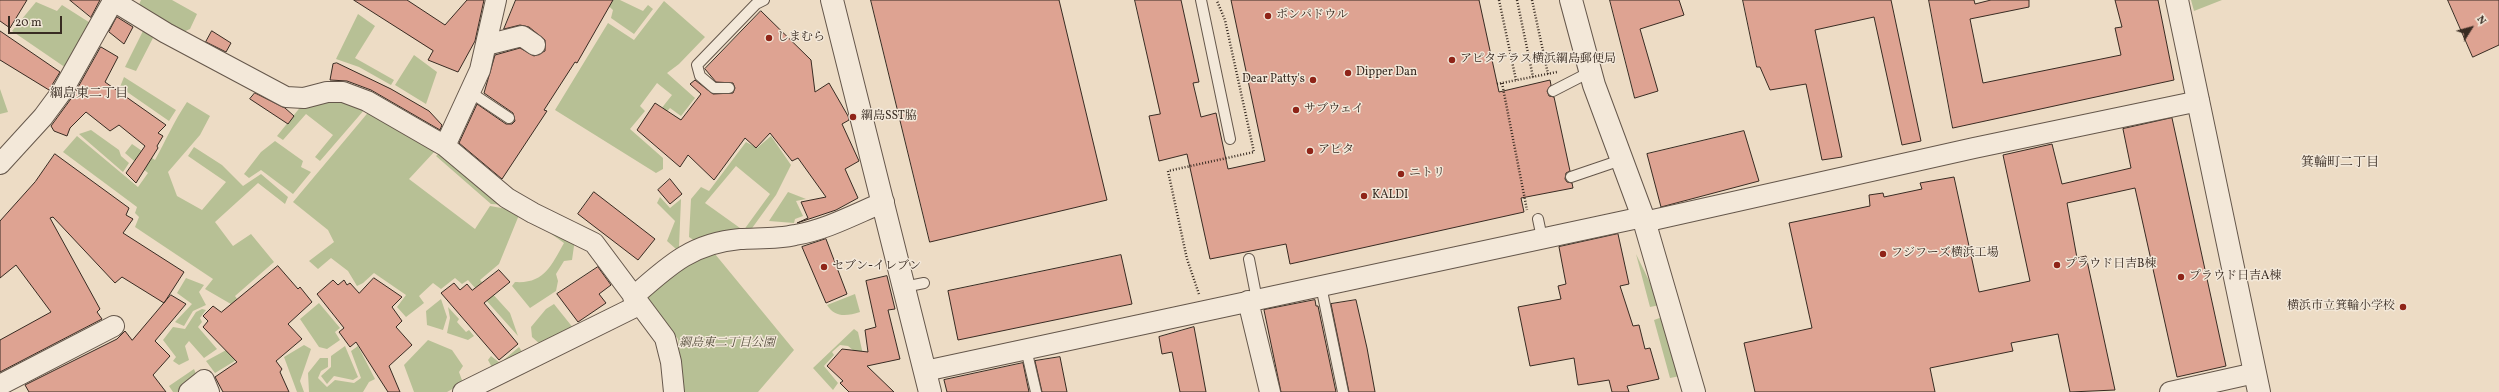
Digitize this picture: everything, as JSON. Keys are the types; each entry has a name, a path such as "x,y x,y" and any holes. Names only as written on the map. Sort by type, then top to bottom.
{"street":[{"path":"0,164 43,117 63,90 113,0 166,33 286,97 304,98 327,92 343,92 367,101 445,146 507,198 533,213 594,243 617,270 636,301 665,338 671,362 674,392"},
{"path":"445,146 480,70 496,0"},
{"path":"832,0 884,202 914,285 925,371 930,392"},
{"path":"1571,0 1590,72 1621,160 1644,219 1694,392"},
{"path":"2170,392 2257,383 2177,0"},
{"path":"486,45 522,36 534,45"},
{"path":"925,371 1542,238 1644,219 2199,101"},
{"path":"463,392 636,301 671,263 703,246 729,240 795,236 822,228 884,202"},
{"path":"1253,301 1270,392"},
{"path":"0,385 114,326"},
{"path":"189,392 204,380 209,392"}],"lane":[{"path":"729,88 714,88 700,76 697,65 756,4 764,0"},
{"path":"1201,0 1230,139"},
{"path":"1553,91 1590,72"},
{"path":"470,92 509,118"},
{"path":"1571,177 1621,160"},
{"path":"1538,219 1542,238"},
{"path":"1249,258 1253,301"},
{"path":"1321,286 1343,392"},
{"path":"1026,349 1036,392"}],"path":[{"path":"1201,300 1187,259 1168,171 1254,152 1225,20 1217,0"},
{"path":"1499,0 1516,80"},
{"path":"1517,0 1532,77"},
{"path":"1532,0 1548,74"},
{"path":"1497,84 1562,71"},
{"path":"1502,83 1529,221 1538,219"}],"green space":[{"path":"141,0 172,0 197,14 190,29 181,33 138,7"},
{"path":"602,0 620,0 643,11 648,5 653,9 634,34 611,18 613,10"},
{"path":"2191,0 2222,0 2194,11"},
{"path":"664,1 705,37 679,64 667,73 695,98 681,116 670,108 662,117 657,114 672,95 657,83 640,106 645,111 630,129 663,158 663,169 656,173 555,110 608,23 634,40"},
{"path":"36,2 57,11 62,5 95,26 69,70 12,31"},
{"path":"358,14 375,26 355,58 394,80 391,85 359,67 336,59"},
{"path":"143,31 153,38 136,71 125,67"},
{"path":"414,55 437,72 426,104 395,85"},
{"path":"124,77 176,110 169,121 120,87"},
{"path":"0,89 8,112 0,114"},
{"path":"327,97 365,109 320,161 315,157 333,135 306,114 283,140 277,136 302,105"},
{"path":"187,102 210,116 200,135 168,172 177,196 202,210 226,182 188,156 194,147 222,165 243,186 261,174 288,197 285,204 258,183 215,222 233,246 251,234 274,262 235,296 242,306 236,307 205,289 213,279 135,227 139,217 135,213 137,207 63,152 77,136 138,187 148,173 125,153 132,144 155,160 174,123"},
{"path":"371,109 435,151 409,179 475,229 490,206 513,210 519,215 499,264 480,280 510,313 518,336 468,280 462,284 455,278 441,289 433,283 419,296 424,303 406,317 397,307 406,295 374,273 363,283 357,286 348,271 331,258 318,269 309,261 334,242 328,230 293,202"},
{"path":"91,130 119,150 121,156 129,163 123,172 79,134"},
{"path":"771,136 791,165 776,195 750,231 744,230 770,194 736,166 705,203 740,228 740,233 695,241 689,237 691,199 701,187 709,191 746,142 757,148"},
{"path":"275,141 303,161 301,167 311,172 293,194 261,170 249,178 244,174 261,152"},
{"path":"439,153 508,205 491,204 436,156"},
{"path":"788,192 806,199 796,201 803,216 795,219 794,223 769,221"},
{"path":"660,197 670,208 681,199 679,247 676,249 667,241 675,221 657,203"},
{"path":"536,223 575,239 572,260 564,261 556,274 558,281 556,291 530,308 512,286 515,282 525,282 540,277 546,272 564,243"},
{"name":"綱島東二丁目公園","path":"715,254 794,350 758,392 684,392 678,339 647,299 650,292 688,262"},
{"path":"1636,254 1658,299 1660,305 1650,307"},
{"path":"186,278 204,285 199,292 206,305 193,311 184,326 175,322 192,304 177,293"},
{"path":"855,294 860,312 842,315 834,312 827,305"},
{"path":"441,299 447,317 443,330 427,325 426,311"},
{"path":"319,303 340,328 335,332 340,340 327,349 319,347 300,319"},
{"path":"554,304 574,329 541,345 532,337 531,327 546,309"},
{"path":"448,307 459,319 457,322 466,332 469,330 474,336 468,340 447,333 450,318"},
{"path":"202,309 206,310 200,318 202,322 198,327 217,349 204,358 189,341 185,346 189,360 179,365 173,361 176,357 163,340 173,327 185,329 196,312"},
{"path":"1665,316 1680,376 1670,378 1654,320"},
{"path":"854,329 858,332 864,359 848,346 840,345 832,352 834,355 824,366 838,383 833,390 813,368"},
{"path":"428,340 452,350 463,366 459,372 463,383 447,392 414,392 404,365"},
{"path":"304,345 311,349 300,381 304,392 297,392 284,357"},
{"path":"345,346 358,377 353,380 334,376 327,384 321,376 331,367 331,356"},
{"path":"358,346 375,379 369,382 363,392 309,392 308,373 320,358 328,358 328,367 321,371 318,378 327,387 335,380 354,383 361,378 351,351"},
{"path":"519,347 524,355 494,371 488,360 491,356 500,363"},
{"path":"230,348 238,359 215,373 206,361"},
{"path":"194,369 203,392 173,392 169,386"}],"building":[{"path":"0,0 27,0 10,28 0,21"},
{"path":"70,0 100,0 91,17"},
{"path":"354,0 407,0 445,25 467,0 484,0 475,41 458,72 428,60 433,51"},
{"path":"516,0 613,0 577,63 575,62 544,110 547,111 502,179 459,143 477,104 506,124 512,124 515,121 513,113 484,93 495,55 520,48 534,56 545,51 545,40 529,27 520,25 504,29"},
{"path":"871,0 1059,0 1107,200 930,242"},
{"path":"1135,0 1181,0 1199,82 1193,83 1201,117 1216,113 1228,169 1265,161 1231,0 1479,0 1499,92 1550,80 1551,85 1547,91 1549,96 1554,97 1570,171 1566,173 1565,179 1567,182 1572,183 1573,188 1521,198 1524,212 1290,264 1286,244 1210,259 1187,154 1159,161 1149,116 1160,114"},
{"path":"1610,0 1679,0 1684,15 1640,29 1658,91 1635,98"},
{"path":"1743,0 1891,0 1921,141 1902,145 1874,17 1815,30 1842,157 1822,160 1806,84 1770,90 1760,67 1757,67"},
{"path":"1929,0 1974,0 1975,4 1991,0 2029,0 2029,7 1970,19 1983,83 2121,55 2115,28 2122,27 2115,0 2158,0 2174,80 1953,128"},
{"path":"2448,0 2499,0 2499,45 2473,57"},
{"path":"761,11 811,60 815,92 829,83 848,116 849,120 842,124 859,161 845,169 858,198 836,210 797,223 808,218 801,202 826,197 798,158 792,161 770,133 756,148 745,138 714,180 688,155 680,167 637,130 655,103 681,120 701,94 690,84 695,80 713,94 733,93 735,88 733,83 716,82 705,69"},
{"path":"117,17 133,27 124,44 109,32"},
{"path":"0,31 60,72 49,90 0,60"},
{"path":"212,31 231,43 226,52 206,42"},
{"path":"101,47 118,57 105,82 166,125 158,133 163,136 157,146 158,148 136,183 126,173 145,146 119,125 110,131 86,112 70,128 67,136 54,131 51,126 73,96"},
{"path":"337,63 391,89 429,111 442,125 440,130 371,90 347,81 330,80 333,64"},
{"path":"255,93 285,108 294,116 288,124 250,99"},
{"path":"2172,118 2226,366 2177,377 2135,188 2067,203 2077,258 2086,256 2115,390 2070,392 2058,334 2011,343 2013,351 1930,368 1935,392 1755,392 1744,343 1812,328 1789,223 1870,206 1869,195 1883,193 1884,197 1922,189 1920,183 1954,177 1979,292 2030,281 2003,155 2052,144 2062,184 2131,168 2123,129"},
{"path":"1744,131 1759,181 1661,207 1647,154"},
{"path":"55,154 129,208 126,215 133,219 123,233 184,272 164,303 122,277 115,283 53,217 50,218 100,309 97,312 102,319 0,372 0,340 51,312 16,265 0,278 0,221 35,182"},
{"path":"670,179 682,194 670,204 658,190"},
{"path":"594,192 655,239 638,260 578,214"},
{"path":"1618,234 1629,284 1620,286 1633,326 1639,325 1645,349 1650,348 1659,379 1627,386 1629,392 1612,392 1609,380 1578,385 1574,358 1530,366 1518,307 1561,299 1558,286 1566,284 1559,247"},
{"path":"826,239 847,294 826,303 802,247"},
{"path":"1121,255 1132,304 958,340 948,291"},
{"path":"278,266 298,289 300,287 312,302 288,324 302,339 276,361 282,369 280,372 289,392 223,392 215,377 237,362 203,327 208,321 203,316 213,306 221,312"},
{"path":"598,267 611,285 599,294 606,303 578,322 557,294"},
{"path":"499,270 510,282 484,303 518,344 499,360 441,293 454,283 460,290 467,284 472,290"},
{"path":"887,276 895,309 888,310 900,359 867,366 894,392 849,392 840,383 843,381 827,366 842,349 868,352 865,330 876,327 866,281"},
{"path":"374,278 402,297 392,307 402,321 396,327 412,345 389,366 400,392 388,392 356,342 350,347 339,332 344,328 317,294 333,280 338,285 344,280 347,285 350,283 359,293"},
{"path":"171,295 186,304 155,341 170,356 153,375 166,392 29,392 25,385 117,339 125,331 132,340"},
{"path":"1315,300 1316,306 1318,306 1336,392 1281,392 1264,310"},
{"path":"1356,300 1375,392 1349,392 1331,304"},
{"path":"1194,327 1206,392 1180,392 1172,352 1162,354 1159,337"},
{"path":"1060,357 1067,392 1042,392 1035,361"},
{"path":"1023,363 1029,392 947,392 944,380"}],"place":[{"name":"ポンパドウル","path":"1268,16"},
{"name":"しまむら","path":"769,38"},
{"name":"アピタテラス横浜綱島郵便局","path":"1452,60"},
{"name":"Dipper Dan","path":"1348,73"},
{"name":"Dear Patty's","path":"1313,80"},
{"name":"サブウェイ","path":"1296,110"},
{"name":"綱島SST脇","path":"853,117"},
{"name":"アピタ","path":"1310,151"},
{"name":"ニトリ","path":"1401,174"},
{"name":"KALDI","path":"1364,196"},
{"name":"フジフーズ横浜工場","path":"1883,254"},
{"name":"プラウド日吉B棟","path":"2057,265"},
{"name":"セブン-イレブン","path":"824,267"},
{"name":"プラウド日吉A棟","path":"2181,277"},
{"name":"横浜市立箕輪小学校","path":"2403,307"}],"district":[{"name":"綱島東二丁目","path":"89,95"},
{"name":"箕輪町二丁目","path":"2340,164"}]}
